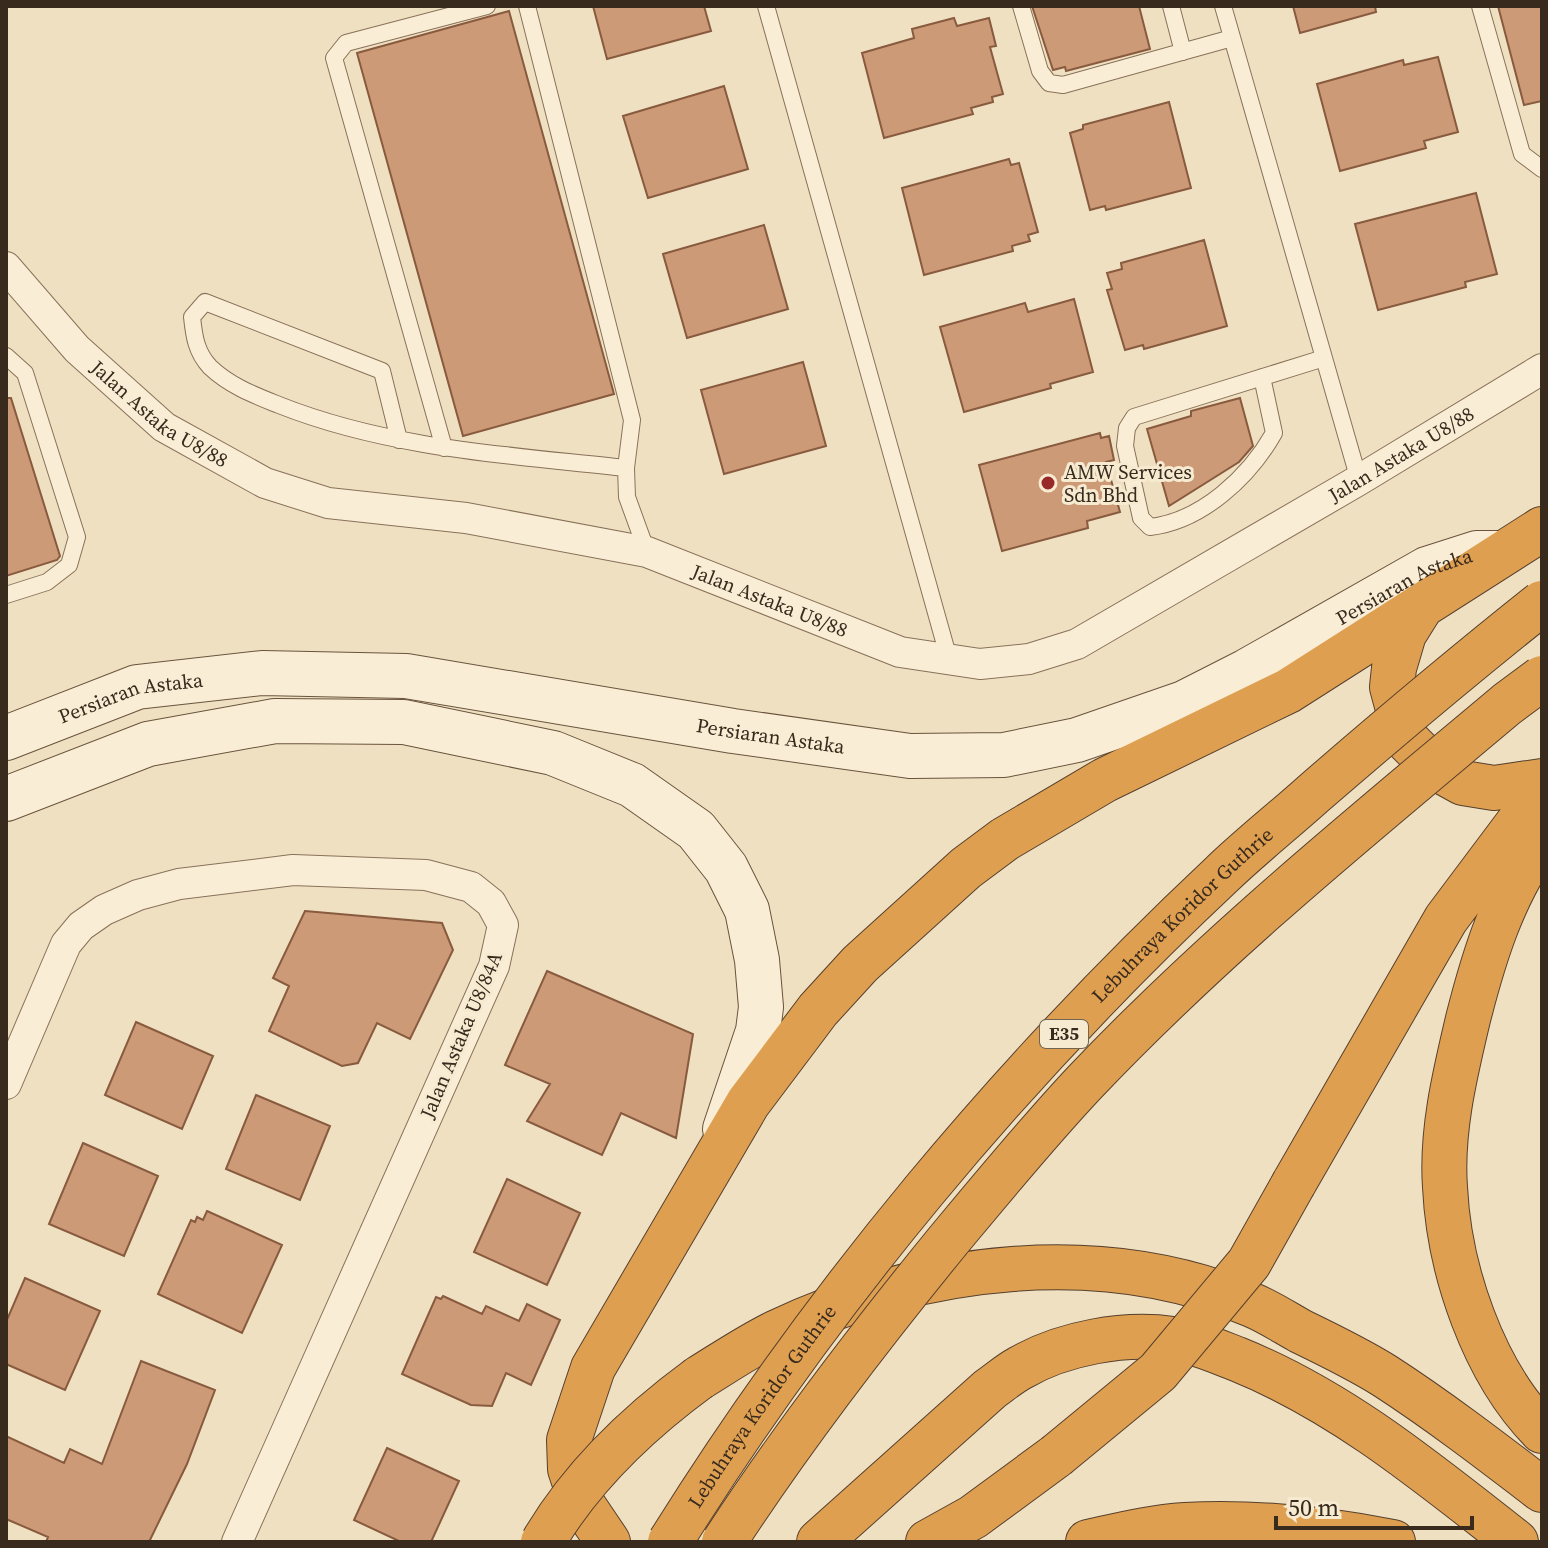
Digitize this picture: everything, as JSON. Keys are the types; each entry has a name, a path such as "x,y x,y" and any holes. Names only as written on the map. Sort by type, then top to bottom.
{"highway":[{"path":"608,1542 581,1502 570,1469 569,1440 593,1368 748,1103 818,1010 860,964 966,868 1005,839 1105,780 1288,691 1542,529"},
{"name":"Lebuhraya Koridor Guthrie","path":"670,1542 763,1399 860,1268 1058,1040 1222,873 1431,692 1542,603"},
{"path":"1419,610 1404,634 1392,687 1406,739 1434,767 1463,783 1494,788 1542,781"},
{"name":"E35","path":"724,1542 826,1393 882,1320 1006,1171 1085,1083 1298,880 1542,678"},
{"path":"928,1542 973,1517 1056,1456 1158,1372 1249,1263 1446,919 1542,791"},
{"path":"1542,841 1526,862 1503,910 1473,999 1453,1085 1444,1186 1453,1246 1473,1319 1502,1380 1542,1431"},
{"path":"543,1542 556,1520 619,1446 667,1401 762,1340 803,1320 926,1280 1026,1267 1119,1271 1203,1287 1254,1306 1385,1376 1542,1490"},
{"path":"819,1542 990,1389 1019,1368 1057,1352 1117,1337 1171,1339 1198,1344 1275,1375 1321,1399 1406,1457 1516,1542"},
{"path":"1088,1542 1185,1525 1277,1526 1393,1542"}],"main road":[{"name":"Persiaran Astaka","path":"6,738 137,687 276,673 406,676 733,731 910,756 1004,755 1077,740 1184,703 1247,671 1427,569 1477,553 1503,553"},
{"path":"6,799 148,744 275,721 404,722 553,753 632,785 696,830 732,878 747,910 753,934 761,987 758,1031 718,1151"}],"street":[{"name":"Jalan Astaka U8/88","path":"6,267 77,349 164,427 265,483 328,503 466,518 647,552 900,652 980,664 1029,659 1077,644 1542,369"},
{"name":"Jalan Astaka U8/84A","path":"6,1084 66,944 81,926 104,910 138,895 179,884 293,870 426,875 471,887 491,903 503,925 494,966 237,1542"}],"lane":[{"path":"444,448 334,58 346,43 487,6"},
{"path":"527,6 632,420 626,468 627,497 647,552"},
{"path":"766,6 949,659"},
{"path":"1021,6 1040,71 1049,83 1063,85 1232,38"},
{"path":"1171,6 1183,52"},
{"path":"1223,6 1359,480"},
{"path":"1480,6 1522,154 1542,169"},
{"path":"399,440 382,371 205,302 192,317 195,344 210,366 242,391 315,419 399,440 444,448 626,468"},
{"path":"6,356 25,373 77,537 69,565 47,582 6,595"},
{"path":"1262,377 1274,433 1265,449 1245,475 1224,494 1164,526 1150,527 1141,518 1125,446 1127,428 1134,417 1262,377 1324,358"}],"building":[{"path":"593,6 704,6 711,31 607,59"},
{"path":"1032,6 1139,6 1150,49 1066,71 1065,67 1053,70"},
{"path":"1293,6 1375,6 1376,12 1300,33"},
{"path":"1498,6 1542,6 1542,101 1524,105"},
{"path":"509,11 614,394 463,436 357,53"},
{"path":"954,18 957,26 989,18 996,46 990,47 1003,94 992,97 993,102 971,108 973,114 884,138 862,53 914,38 912,29"},
{"path":"1438,57 1458,132 1424,141 1426,148 1340,171 1317,84 1403,60 1404,65"},
{"path":"724,86 748,169 648,198 623,116"},
{"path":"1169,102 1191,188 1106,210 1105,206 1090,210 1070,133 1083,129 1083,125"},
{"path":"1009,159 1011,165 1019,163 1038,232 1028,235 1030,241 1012,246 1013,251 924,275 902,188"},
{"path":"1476,193 1497,274 1465,282 1466,287 1378,310 1355,224"},
{"path":"764,225 788,309 687,338 663,254"},
{"path":"1204,240 1227,326 1144,349 1143,345 1125,350 1107,290 1112,289 1107,273 1122,269 1121,263"},
{"path":"1074,299 1093,372 1050,384 1051,388 964,412 940,327 1025,303 1028,312"},
{"path":"803,362 826,446 724,474 701,390"},
{"path":"6,398 11,398 60,556 57,560 6,576"},
{"path":"1240,398 1253,446 1239,462 1169,506 1147,429 1191,416 1191,411"},
{"name":"AMW Services Sdn Bhd","path":"1100,433 1101,438 1109,436 1114,460 1106,462 1120,512 1087,521 1088,528 1002,551 979,465"},
{"path":"305,911 442,923 453,950 410,1039 377,1023 358,1063 342,1066 269,1031 289,986 273,978"},
{"path":"547,971 693,1034 676,1138 621,1113 602,1155 527,1121 550,1084 505,1065"},
{"path":"136,1022 213,1056 182,1129 105,1095"},
{"path":"256,1095 330,1126 300,1200 226,1169"},
{"path":"83,1143 158,1176 124,1256 49,1224"},
{"path":"507,1179 580,1213 547,1285 474,1252"},
{"path":"207,1211 282,1245 242,1333 158,1294 191,1220 195,1222 197,1217 203,1220"},
{"path":"25,1278 100,1311 65,1390 6,1364 6,1322"},
{"path":"443,1296 482,1314 486,1306 519,1321 527,1304 560,1320 531,1385 506,1373 492,1406 471,1405 402,1374 436,1297 441,1299"},
{"path":"141,1361 215,1390 187,1464 149,1542 46,1542 48,1537 6,1519 6,1436 64,1463 70,1449 102,1464"},
{"path":"387,1448 459,1481 431,1542 401,1542 354,1520"}],"place":[{"name":"AMW Services Sdn Bhd","path":"1048,483"}]}
